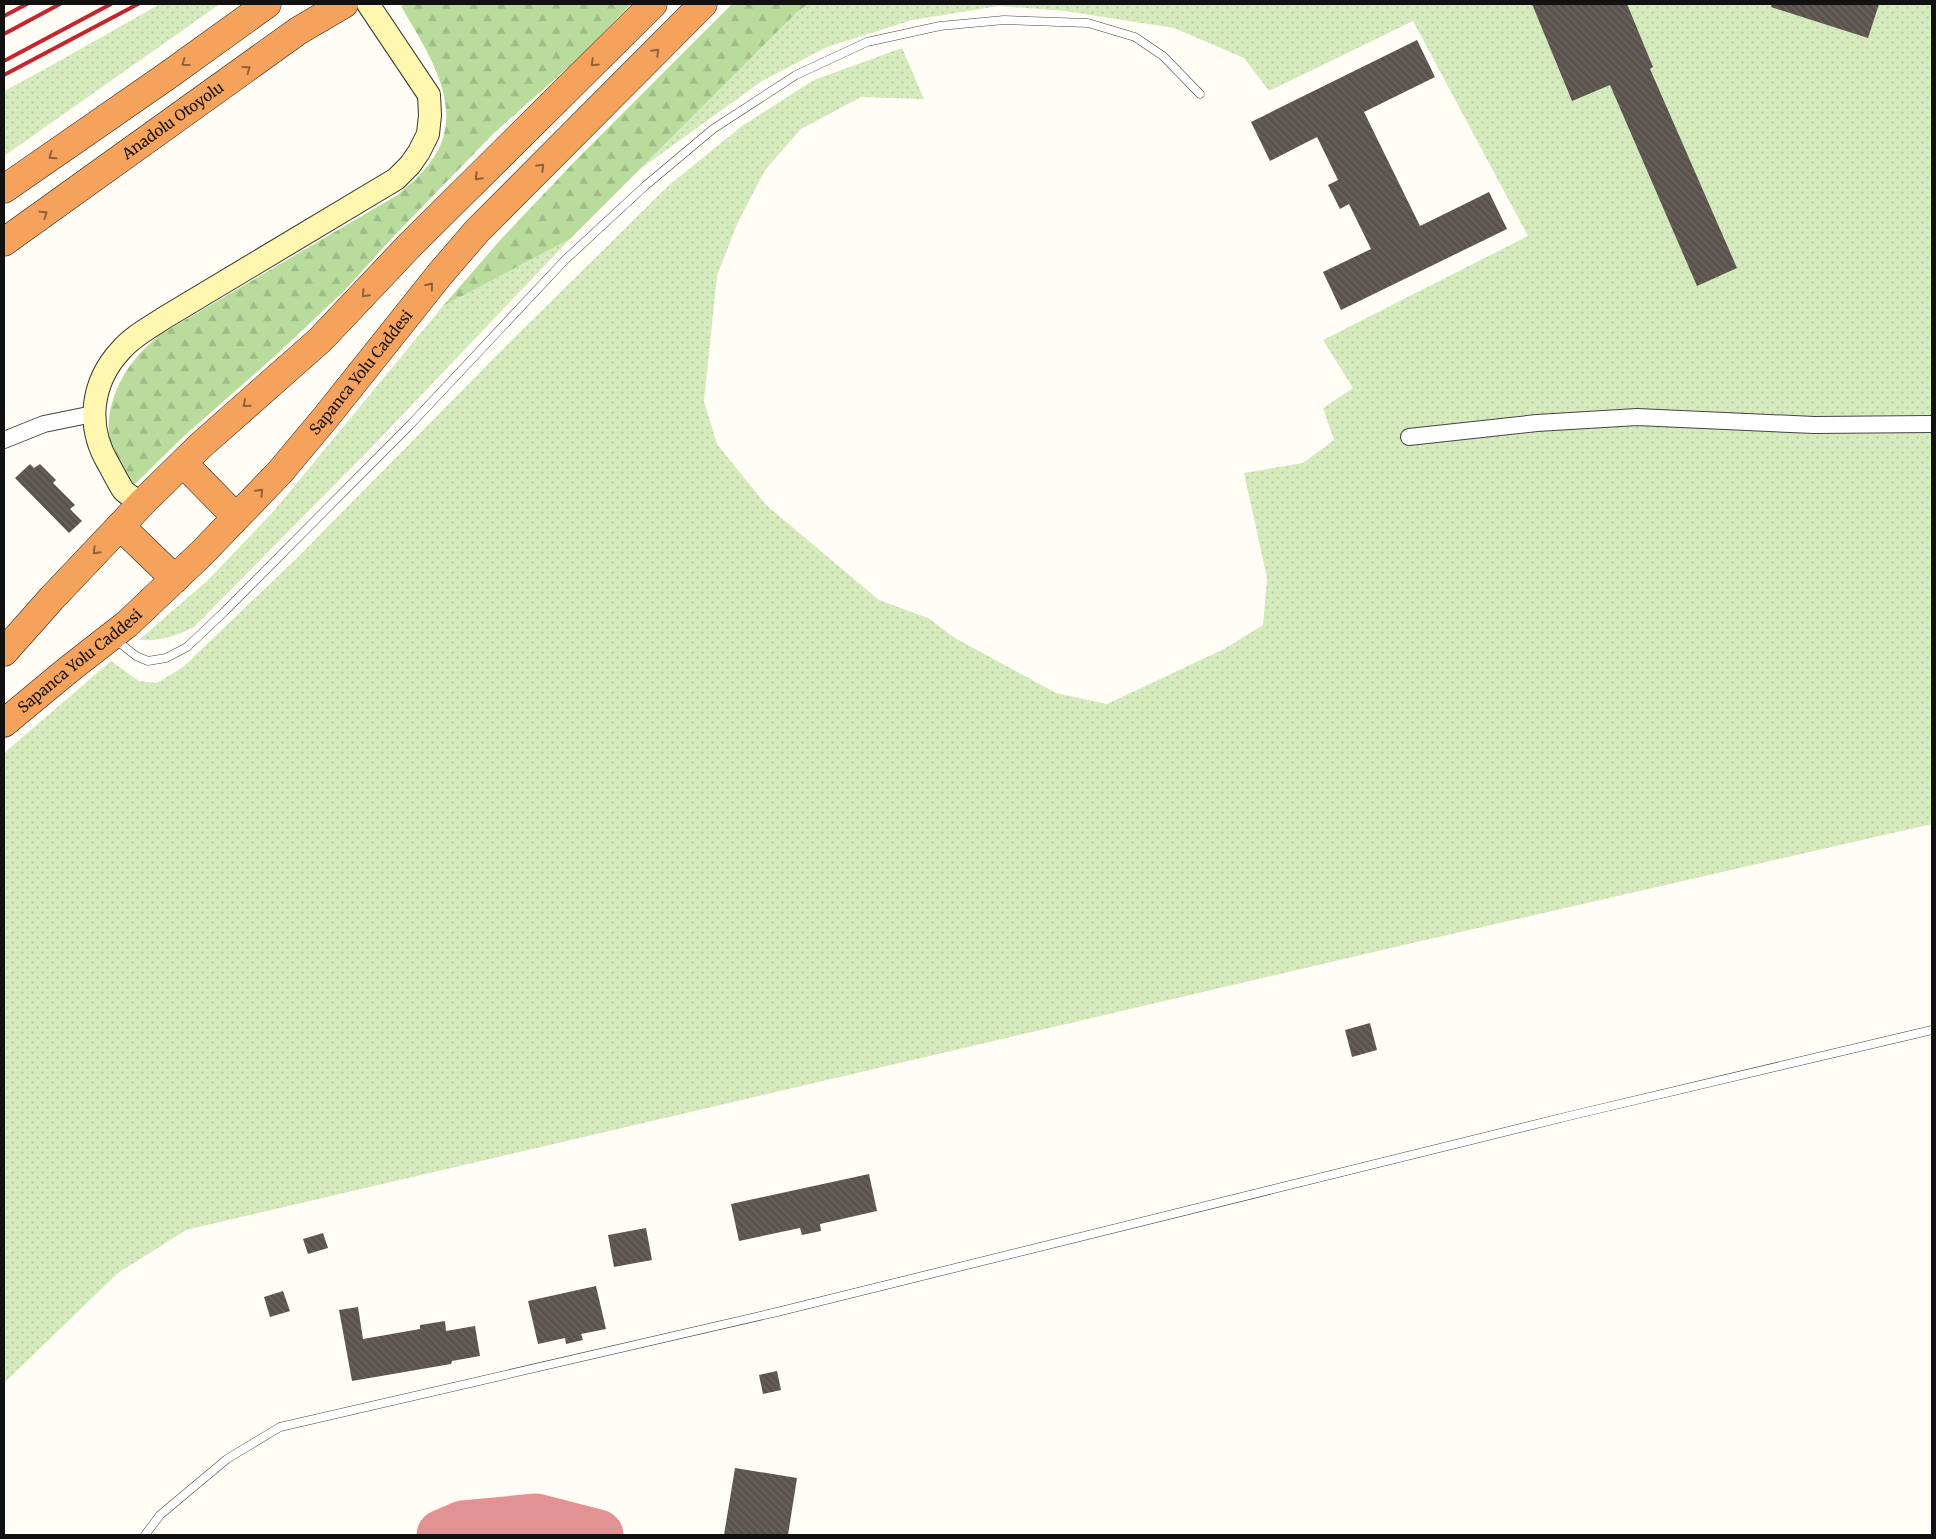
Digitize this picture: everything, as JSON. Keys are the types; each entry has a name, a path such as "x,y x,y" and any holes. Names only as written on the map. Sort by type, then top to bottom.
{"highway":[{"path":"4,189 267,4"},
{"name":"Anadolu Otoyolu","path":"4,242 298,31 344,4"},
{"path":"4,652 142,503 247,404 320,340 408,246 653,4"},
{"name":"Sapanca Yolu Caddesi","path":"4,723 151,603 280,472 471,238 703,4"},
{"path":"183,463 236,517"},
{"path":"120,526 175,579"}],"street":[{"path":"142,503 124,491 102,453 95,432 93,414 95,398 101,380 121,349 139,335 396,178 410,165 428,134 430,115 429,95 368,4"},
{"path":"4,440 44,424 93,414"},
{"path":"1409,437 1538,423 1637,417 1814,425 1932,424"}],"lane":[{"path":"111,636 136,656 148,661 166,658 187,647 410,425 565,260 645,186 713,129 796,75 867,42 940,26 1004,20 1088,23 1135,37 1163,56 1200,94"},
{"path":"146,1535 160,1515 227,1458 280,1427 787,1310 1573,1116 1932,1030"}],"green space":[{"path":"160,4 220,4 4,156 4,91"},
{"path":"406,4 631,4 581,56 494,133 394,236 344,291 275,356 184,436 134,485 114,453 109,437 109,425 110,413 117,389 122,378 141,352 158,336 399,194 421,173 438,150 445,129 446,108 442,87 424,46 401,6"},
{"path":"732,4 808,4 796,13 570,239 443,306 502,238 576,160"},
{"path":"808,4 1932,4 1932,824 1408,944 186,1230 118,1273 4,1383 4,753 111,661 139,681 157,683 183,667 296,559 506,346 668,186 742,126 814,80 902,48 924,99 861,97 801,129 765,170 737,224 717,276 704,401 717,444 766,505 879,600 928,618 955,638 1056,693 1107,704 1224,649 1263,625 1267,578 1244,473 1303,463 1334,440 1323,408 1353,388 1323,340 1528,236 1413,21 1269,91 1244,58 1174,28 1065,11 999,6 912,20 827,47 762,81 640,169 796,13"},
{"path":"570,239 368,451 194,627 167,638 139,640 208,580 273,512 443,306"}],"building":[{"path":"1532,4 1627,4 1653,67 1650,69 1737,268 1697,286 1610,85 1572,101"},
{"path":"1772,4 1879,4 1868,38 1771,7"},
{"path":"1417,40 1435,77 1364,112 1420,226 1489,192 1507,229 1341,310 1323,272 1371,249 1349,204 1340,209 1328,185 1338,180 1317,137 1270,161 1251,122"},
{"path":"30,464 34,468 40,464 56,480 53,483 75,505 70,509 82,521 69,533 15,478"},
{"path":"1370,1023 1377,1050 1352,1057 1345,1030"},
{"path":"869,1174 877,1211 820,1224 821,1231 802,1235 800,1228 739,1241 731,1204"},
{"path":"646,1228 652,1260 614,1267 608,1235"},
{"path":"323,1233 328,1248 308,1254 303,1239"},
{"path":"596,1286 606,1329 581,1334 583,1340 566,1344 565,1338 538,1344 528,1301"},
{"path":"283,1291 290,1311 270,1317 264,1297"},
{"path":"358,1307 363,1339 420,1329 420,1325 445,1321 446,1331 475,1326 480,1356 452,1361 451,1364 352,1381 339,1310"},
{"path":"777,1371 781,1390 763,1394 759,1375"},
{"path":"735,1468 797,1478 788,1535 724,1535"}],"taxiway":[{"path":"442,1535 463,1526 536,1519 598,1535"}],"railway":[{"path":"4,16 27,4"},
{"path":"4,34 60,4"},
{"path":"4,61 111,4"},
{"path":"4,75 138,4"}]}
